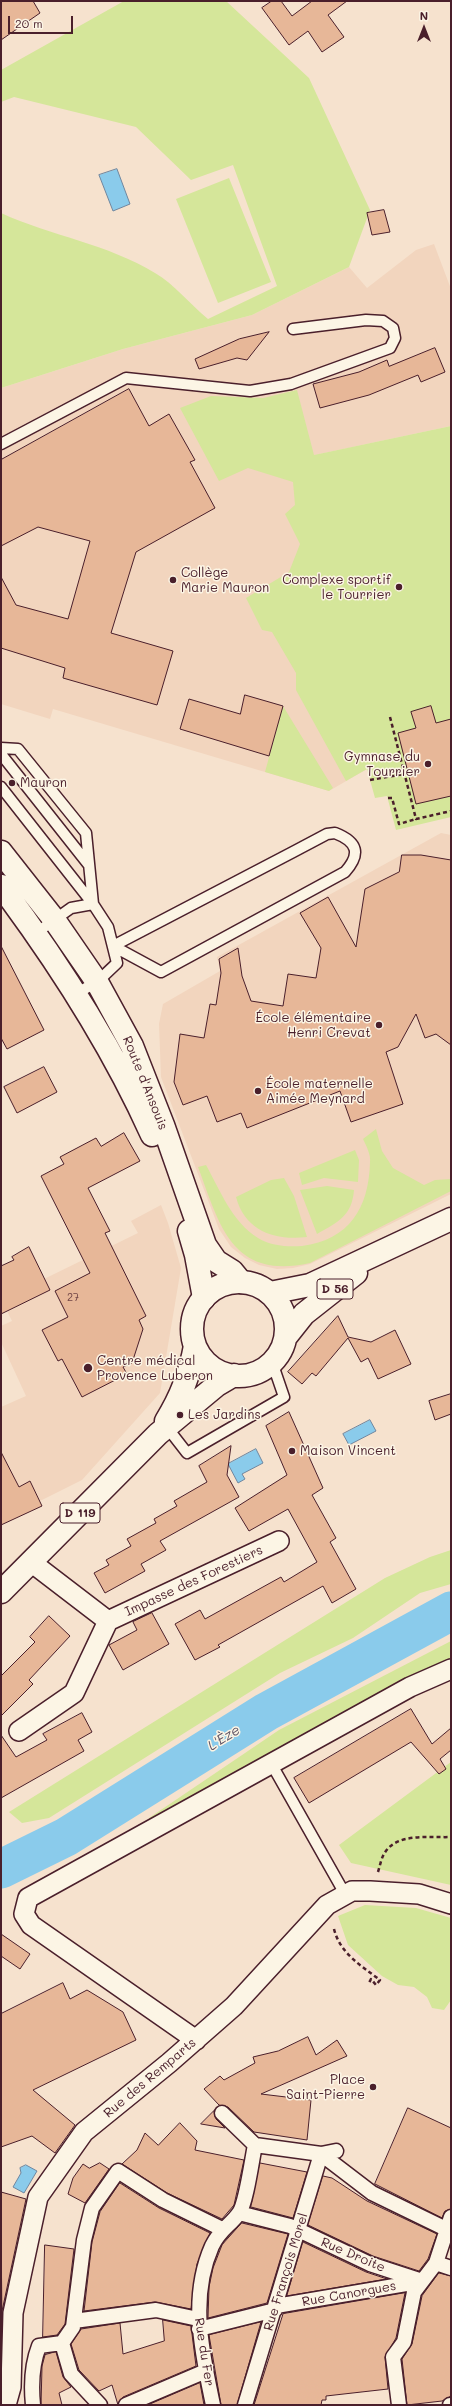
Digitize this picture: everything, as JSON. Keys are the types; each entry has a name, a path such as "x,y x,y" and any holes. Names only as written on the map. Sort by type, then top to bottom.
{"main road":[{"name":"Route d'Ansouis","path":"1,852 54,918 97,982 132,1046 163,1125 204,1245 216,1260 232,1271 241,1282"},
{"name":"Route d'Ansouis","path":"1,886 36,933 77,993 112,1051 170,1175 196,1255 204,1298"},
{"name":"D 56","path":"270,1293 310,1284 451,1219"},
{"name":"D 56","path":"285,1338 304,1314 391,1247"},
{"path":"241,1282 252,1284 270,1293 278,1302 284,1314 286,1326 285,1338 281,1351 272,1362 257,1372 234,1375 222,1372 210,1366 195,1346 193,1321 197,1309 204,1298 214,1289 227,1284 241,1282"},
{"name":"D 119","path":"162,1430 180,1397 190,1372 195,1346"},
{"name":"D 119","path":"1,1592 162,1430 217,1385 234,1375"}],"street":[{"name":"Impasse des Forestiers","path":"108,1621 279,1541"},
{"path":"19,1731 74,1693 108,1621 31,1562"},
{"path":"196,2040 31,1925 24,1914 28,1898 410,1687 451,1669"},
{"name":"Rue des Remparts","path":"6,2405 11,2387 13,2313 38,2196 84,2132 196,2040 234,2006 327,1905 352,1891 370,1890 419,1894 451,1904"},
{"path":"222,2113 255,2145 321,2154 336,2151"},
{"path":"239,2213 255,2145"},
{"path":"321,2154 372,2193 448,2223 436,2263 414,2292 404,2342 393,2357 399,2405"},
{"name":"Rue François Morel","path":"246,2405 321,2154"},
{"path":"100,2405 71,2374 62,2343 73,2324 84,2240 92,2208 118,2171 163,2200 222,2229"},
{"name":"Rue du Fer","path":"213,2405 199,2324 199,2296 204,2270 212,2246 222,2229 239,2213"},
{"name":"Rue Droite","path":"239,2213 275,2220 370,2264 422,2282"},
{"path":"436,2263 451,2268"},
{"name":"Rue Canorgues","path":"199,2324 275,2308 422,2282"},
{"path":"73,2324 156,2310 199,2324"},
{"path":"33,2405 31,2389 35,2356 39,2346 62,2343"},
{"path":"126,2405 206,2371"}],"lane":[{"path":"1,444 126,378 250,391 291,384 390,348 395,338 393,328 383,321 366,320 293,329"},
{"path":"1,748 18,749 86,833 93,904"},
{"path":"1,754 88,864"},
{"path":"1,787 93,904 108,927 117,963 97,982 77,993"},
{"path":"335,833 352,841 354,847 353,863 345,872 161,972 113,946 327,834 335,833"},
{"path":"36,933 54,918 71,908 93,904"},
{"path":"162,1430 187,1453 284,1397 272,1362"},
{"path":"276,1772 345,1894"}],"path":[{"path":"390,717 416,819"},
{"path":"370,780 404,774"},
{"path":"388,798 392,798 399,824 451,810"},
{"path":"370,1890 384,1853 394,1844 408,1838 451,1837"},
{"path":"327,1905 337,1943 354,1960 380,1980 376,1985 371,1979 369,1983"}],"shaded area":[{"name":"Collège Marie Mauron","path":"434,244 451,289 451,426 315,455 367,769 329,791 53,709 50,719 1,704 1,388 123,349 252,315 349,267 367,288 416,250"},
{"path":"441,833 451,835 451,1194 310,1264 293,1268 277,1269 259,1265 245,1258 231,1247 219,1229 161,1077 159,1024 163,1004 220,971 217,957"},
{"name":"Centre médical Provence Luberon","path":"161,1205 168,1223 181,1268 160,1393 82,1480 40,1501 30,1481 19,1487 4,1459 1,1460 1,1407 26,1396 1,1342 1,1326 12,1321 7,1311 44,1279 138,1233 131,1221"}],"green space":[{"path":"124,1 226,1 309,78 370,210 349,267 252,315 123,349 1,388 1,213 40,228 99,247 137,263 169,283 208,319 277,286 233,165 191,180 136,127 14,97 1,102 1,70"},
{"path":"229,178 271,282 218,303 176,199"},
{"path":"297,390 314,455 451,426 451,817 396,830 387,796 375,798 367,769 346,781 296,690 296,673 272,632 262,630 246,598 289,572 300,544 285,514 295,505 293,482 248,468 219,481 180,408 211,396 263,398"},
{"path":"283,706 333,788 329,791 265,772"},
{"path":"376,1129 382,1151 393,1168 424,1185 435,1180 451,1179 451,1191 310,1263 284,1266 263,1263 246,1256 233,1244 214,1209 198,1167 206,1165 234,1214 249,1231 258,1238 268,1243 285,1246 302,1246 318,1243 332,1237 344,1229 353,1219 360,1207 366,1194 369,1179 370,1159 363,1139"},
{"path":"355,1150 359,1160 358,1182 324,1178 302,1185 299,1173"},
{"path":"284,1178 294,1196 307,1237 284,1237 263,1231 254,1226 240,1209 236,1197 271,1180"},
{"path":"327,1186 354,1190 353,1199 343,1217 317,1234 300,1190"},
{"path":"451,1550 451,1584 420,1593 353,1638 280,1673 49,1818 22,1823 9,1812 385,1578 430,1557"},
{"path":"451,1641 451,1671 153,1829 149,1818 279,1730"},
{"path":"451,1762 451,1885 351,1863 339,1845"},
{"path":"365,1905 416,1908 451,1918 451,2000 444,2010 432,2008 427,1997 414,1987 398,1985 382,1976 348,1945 338,1916"}],"water":[{"path":"117,169 130,204 113,211 99,175"},
{"path":"370,1420 376,1431 349,1445 343,1434"},
{"path":"256,1449 263,1463 242,1474 245,1479 238,1483 228,1464"},
{"path":"26,2165 37,2171 24,2193 13,2187 21,2173 20,2168"}],"building":[{"path":"1,1 33,1 40,13 1,40"},
{"path":"272,1 281,1 292,16 312,1 347,1 328,15 344,37 322,52 308,31 289,45 262,8"},
{"path":"384,210 390,232 372,235 367,213"},
{"path":"269,332 247,360 237,358 199,369 195,359 239,339"},
{"path":"435,348 445,372 421,382 418,375 369,395 320,408 313,384 359,372 387,360 389,366"},
{"path":"129,389 149,426 169,414 195,460 190,462 215,508 136,552 111,633 173,651 157,705 63,678 65,668 1,648 1,577 16,605 68,619 90,541 38,527 1,546 1,460"},
{"path":"245,695 283,706 269,756 180,729 189,699 240,714"},
{"name":"Gymnase du Tourrier","path":"431,706 436,723 451,719 451,796 416,804 398,733 416,728 411,712"},
{"path":"402,855 421,855 451,860 451,1045 436,1034 425,1038 416,1014 398,1047 386,1052 403,1104 351,1122 340,1091 247,1128 241,1113 217,1122 207,1096 183,1105 174,1082 180,1034 204,1038 210,1004 216,1005 221,973 219,959 238,948 242,976 251,1001 283,1006 288,974 316,978 321,948 300,913 328,897 356,947 365,889 399,872"},
{"path":"1,946 44,1030 7,1049 1,1038"},
{"path":"44,1067 57,1092 17,1113 4,1087"},
{"path":"124,1133 140,1161 88,1188 110,1231 105,1233 146,1316 139,1320 143,1329 132,1363 123,1367 127,1374 82,1397 62,1359 58,1361 42,1330 68,1317 55,1291 90,1273 41,1176 64,1164 60,1157 96,1138 101,1146"},
{"path":"29,1247 50,1290 1,1314 1,1266 14,1260 12,1257"},
{"path":"338,1316 348,1337 371,1342 395,1330 411,1364 378,1379 368,1358 361,1362 348,1338 316,1376 312,1373 302,1384 288,1372"},
{"path":"451,1394 451,1414 435,1420 429,1401"},
{"path":"289,1412 323,1488 312,1495 336,1538 330,1542 356,1589 332,1603 323,1586 218,1645 220,1647 195,1660 175,1624 200,1610 205,1619 281,1577 284,1582 317,1562 288,1509 249,1531 235,1508 287,1475 266,1426"},
{"path":"231,1446 227,1475 239,1497 160,1541 166,1550 141,1564 145,1571 105,1593 94,1573 109,1565 106,1560 131,1546 127,1539 156,1523 154,1519 177,1506 174,1501 207,1482 199,1466"},
{"path":"1,1452 19,1487 30,1481 42,1506 1,1525"},
{"path":"152,1613 169,1644 123,1670 109,1645 137,1630 133,1622"},
{"path":"49,1616 70,1636 29,1680 33,1684 1,1716 1,1676 35,1642 30,1637"},
{"path":"411,1709 432,1744 451,1728 451,1750 440,1759 446,1769 439,1774 411,1742 309,1803 294,1778"},
{"path":"82,1713 92,1732 78,1740 84,1751 1,1798 1,1735 16,1757 47,1740 43,1734"},
{"path":"1,1934 30,1954 20,1969 1,1956"},
{"path":"63,1983 70,1999 87,1990 123,2012 136,2040 33,2090 75,2125 55,2153 32,2136 1,2147 1,2014"},
{"path":"308,2037 316,2055 337,2040 347,2056 261,2094 311,2100 307,2140 254,2132 228,2107 219,2105 204,2089 220,2076 224,2080 255,2063 253,2057 278,2051"},
{"path":"408,2108 451,2128 451,2209 445,2211 442,2218 375,2184"},
{"path":"214,2111 216,2119 225,2128 201,2124"},
{"path":"180,2123 197,2141 195,2150 244,2160 234,2205 222,2219 167,2193 122,2164 137,2150 145,2133 158,2145"},
{"path":"100,2163 109,2169 85,2203 68,2194 73,2178 83,2164 89,2168"},
{"path":"260,2163 307,2172 293,2218 251,2207"},
{"path":"323,2176 332,2178 367,2201 437,2234 428,2259 419,2271 373,2256 308,2225"},
{"path":"120,2183 159,2208 210,2233 197,2264 191,2309 155,2302 84,2311 92,2242 100,2212"},
{"path":"1,2192 26,2199 2,2311 2,2324"},
{"path":"242,2223 288,2234 267,2303 208,2318 209,2287 213,2268 222,2245"},
{"path":"303,2242 366,2272 387,2279 287,2296"},
{"path":"45,2245 74,2249 65,2324 57,2335 43,2337"},
{"path":"439,2273 451,2276 451,2396 442,2401 407,2405 402,2359 412,2344 422,2296"},
{"path":"405,2293 396,2338 385,2357 388,2389 326,2396 326,2400 322,2400 321,2405 254,2405 283,2314"},
{"path":"163,2320 191,2326 196,2366 123,2397 118,2405 112,2385 99,2391 79,2370 71,2344 81,2329 120,2323 123,2354 164,2341"},
{"path":"261,2322 237,2405 221,2405 209,2335"},
{"path":"56,2352 63,2377 71,2387 59,2393 62,2405 41,2405 42,2366 45,2355"},
{"path":"200,2383 204,2405 148,2405"}],"waterway":[{"name":"L'Èze","path":"1,1869 66,1837 266,1712 451,1611"}],"place":[{"name":"Collège Marie Mauron","path":"173,580"},
{"name":"Complexe sportif le Tourrier","path":"399,587"},
{"name":"Gymnase du Tourrier","path":"428,764"},
{"name":"Mauron","path":"12,783"},
{"name":"École élémentaire Henri Crevat","path":"379,1025"},
{"name":"École maternelle Aimée Meynard","path":"258,1091"},
{"name":"Centre médical Provence Luberon","path":"88,1368"},
{"name":"Les Jardins","path":"180,1415"},
{"name":"Maison Vincent","path":"292,1451"},
{"name":"Place Saint-Pierre","path":"373,2087"}]}
